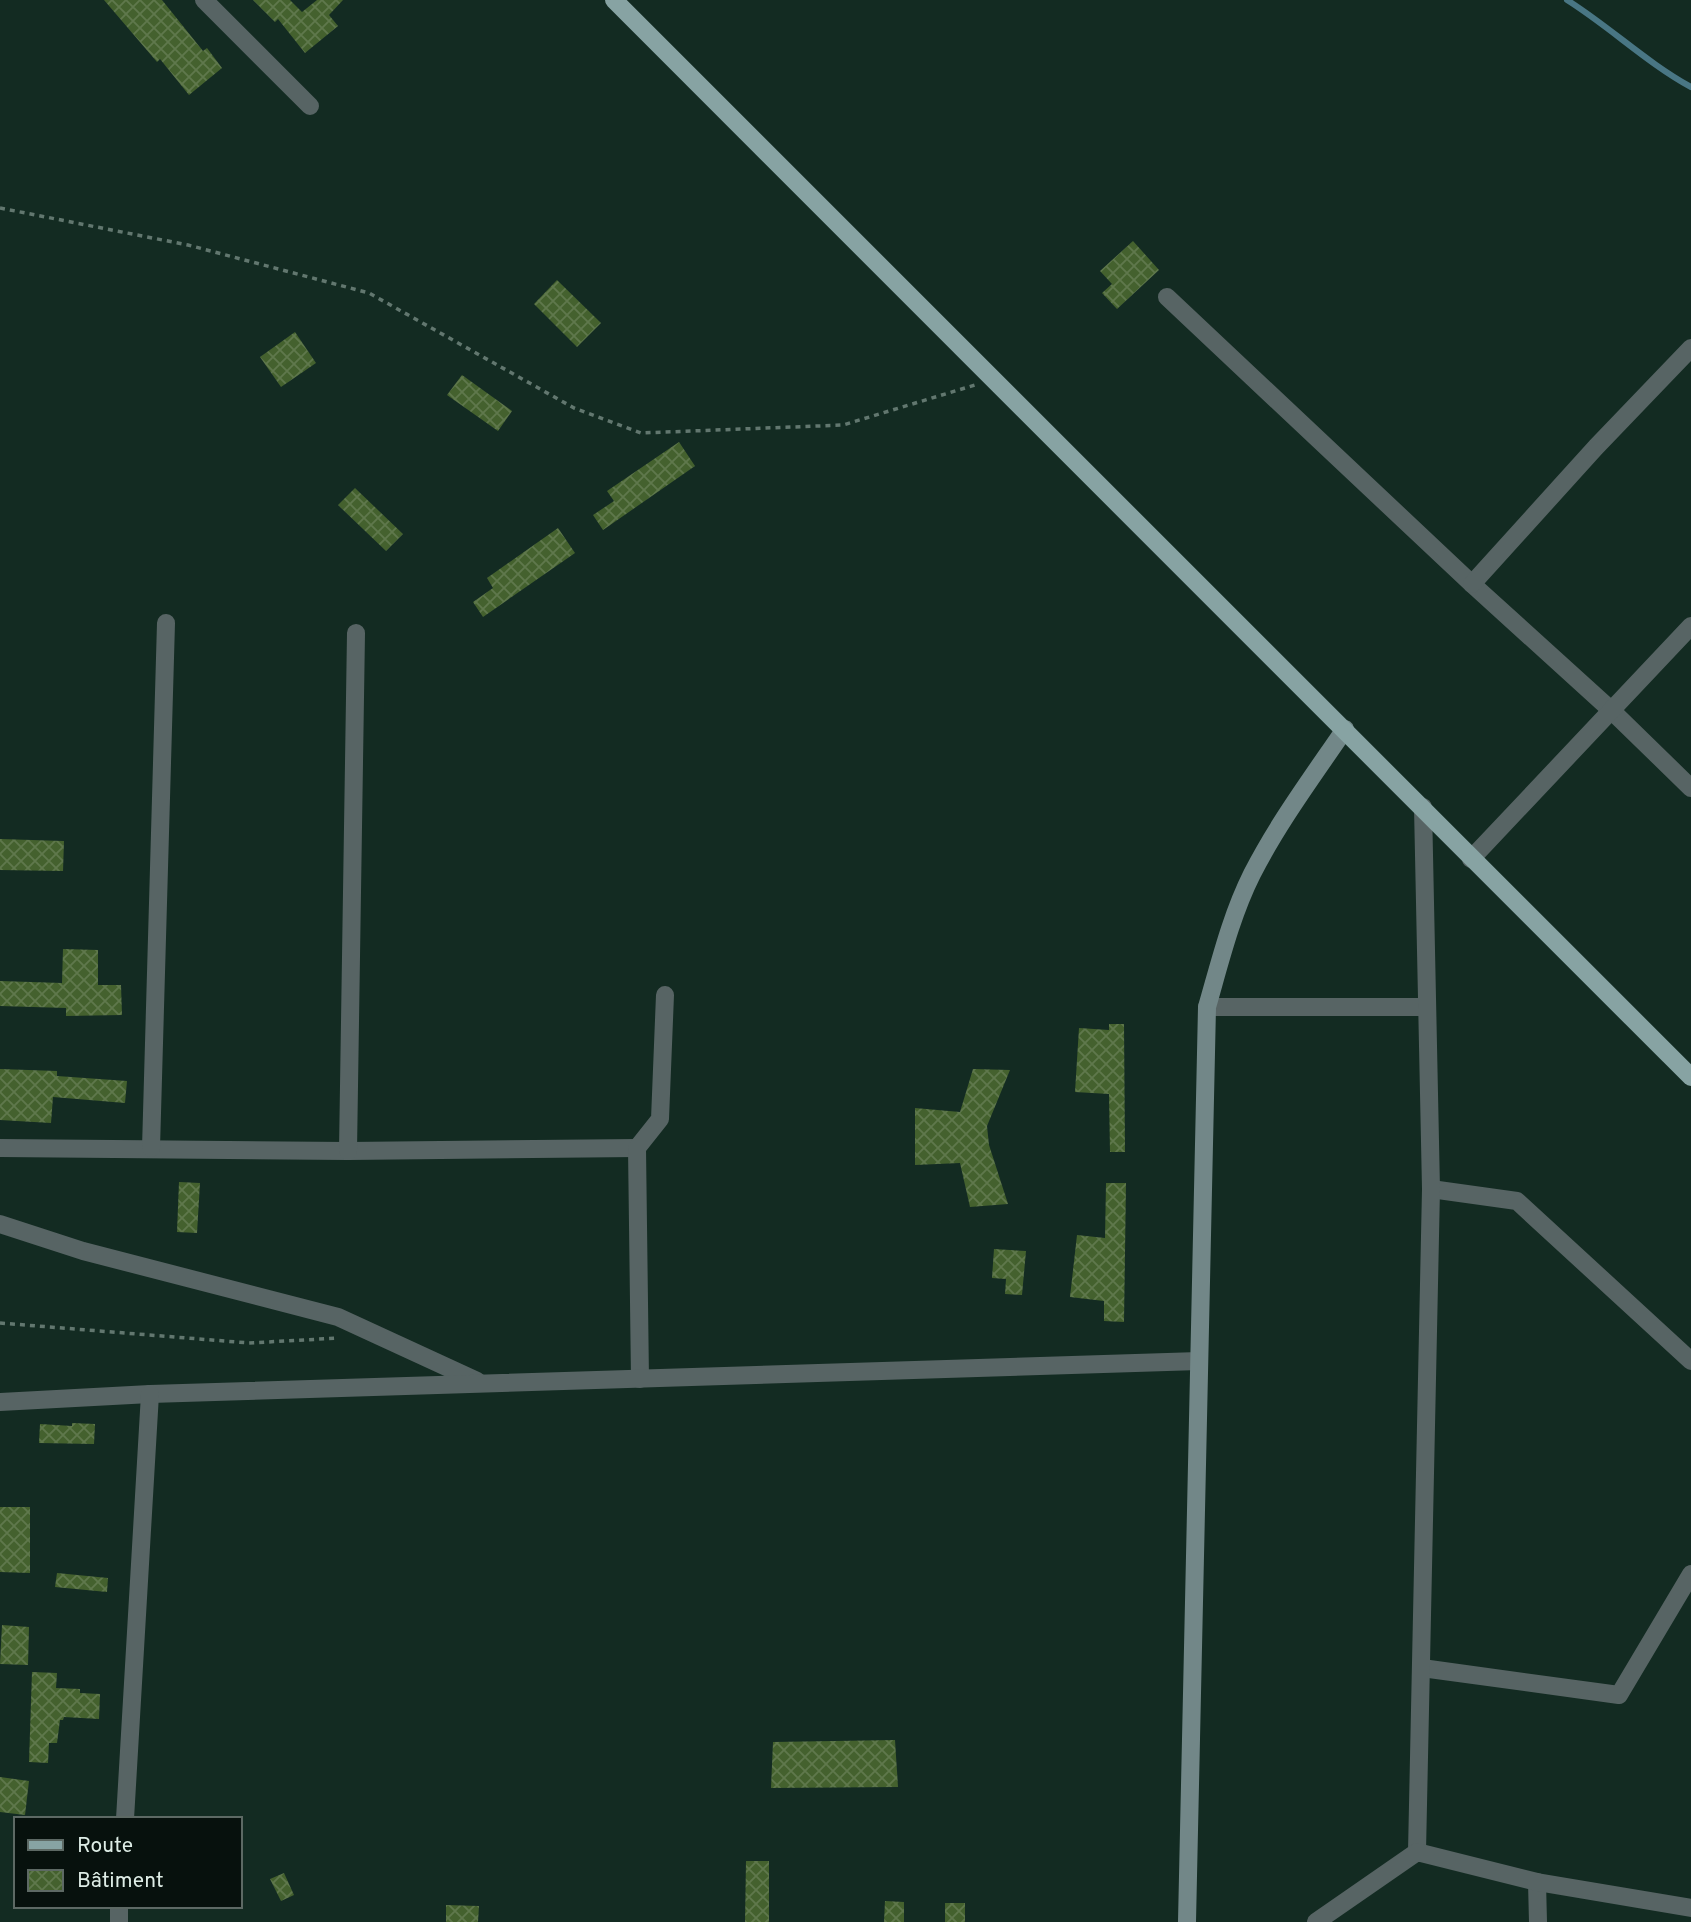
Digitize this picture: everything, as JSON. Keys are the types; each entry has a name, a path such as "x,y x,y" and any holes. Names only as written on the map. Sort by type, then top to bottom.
{"main road":[{"path":"614,0 1691,1077"}],"street":[{"path":"204,0 310,106"},
{"path":"1167,297 1472,584 1612,711 1691,788"},
{"path":"1472,584 1596,447 1691,348"},
{"path":"151,1148 166,623"},
{"path":"1471,859 1691,626"},
{"path":"348,1151 356,633"},
{"path":"1187,1922 1207,1007 1233,919 1252,875 1275,833 1345,729"},
{"path":"1417,1852 1431,1189 1423,807"},
{"path":"640,1379 637,1148 660,1119 665,995"},
{"path":"1207,1007 1427,1007"},
{"path":"0,1148 348,1151 637,1148"},
{"path":"1431,1189 1517,1201 1691,1361"},
{"path":"0,1224 83,1251 338,1317 483,1384"},
{"path":"0,1402 150,1394 1199,1361"},
{"path":"125,1817 150,1394"},
{"path":"1422,1668 1619,1695 1691,1574"},
{"path":"1316,1922 1417,1852 1537,1882 1691,1908"},
{"path":"1537,1882 1538,1922"}],"path":[{"path":"0,208 188,245 369,293 573,408 641,433 843,425 994,379"},
{"path":"0,1323 249,1343 340,1338"}],"building":[{"path":"104,0 162,0 203,51 207,48 222,68 189,95 160,59 157,62"},
{"path":"253,0 290,0 302,12 317,0 343,0 329,15 338,26 305,53 278,19 275,22"},
{"path":"1133,241 1159,270 1117,309 1102,293 1112,284 1100,271"},
{"path":"557,280 601,323 577,347 534,304"},
{"path":"295,332 316,363 281,387 260,357"},
{"path":"462,375 512,411 498,431 447,395"},
{"path":"679,442 695,466 603,530 593,515 614,501 607,491"},
{"path":"355,488 403,534 386,551 338,505"},
{"path":"558,528 575,553 483,617 473,602 493,588 487,578"},
{"path":"0,839 64,841 63,871 0,870"},
{"path":"63,949 98,950 98,985 121,985 122,1015 66,1016 66,1008 0,1006 0,981 62,983"},
{"path":"1109,1024 1124,1024 1125,1152 1110,1152 1109,1094 1075,1092 1079,1028 1109,1030"},
{"path":"0,1069 57,1071 57,1076 127,1081 125,1103 53,1097 51,1123 0,1120"},
{"path":"973,1069 1010,1070 987,1126 989,1145 1008,1204 970,1207 960,1163 915,1165 915,1108 960,1112"},
{"path":"179,1182 200,1183 197,1233 177,1232"},
{"path":"1106,1183 1126,1183 1124,1322 1104,1321 1104,1301 1070,1297 1077,1235 1105,1238"},
{"path":"994,1249 1026,1251 1022,1295 1005,1294 1006,1279 992,1278"},
{"path":"72,1423 95,1424 94,1444 39,1443 40,1424 72,1426"},
{"path":"0,1507 30,1507 30,1573 0,1572"},
{"path":"57,1573 108,1578 107,1592 55,1587"},
{"path":"2,1625 29,1627 28,1665 0,1664"},
{"path":"32,1672 57,1673 56,1688 80,1689 80,1693 100,1694 99,1719 64,1717 60,1720 57,1743 49,1743 48,1763 29,1762"},
{"path":"895,1740 898,1787 771,1788 773,1742"},
{"path":"0,1777 29,1781 25,1815 0,1812"},
{"path":"746,1861 769,1861 769,1922 745,1922"},
{"path":"284,1873 294,1895 281,1901 270,1879"},
{"path":"885,1901 904,1902 904,1922 884,1922"},
{"path":"945,1903 965,1903 965,1922 945,1922"},
{"path":"446,1905 479,1906 478,1922 446,1922"}],"waterway":[{"path":"1567,0 1691,87"}]}
